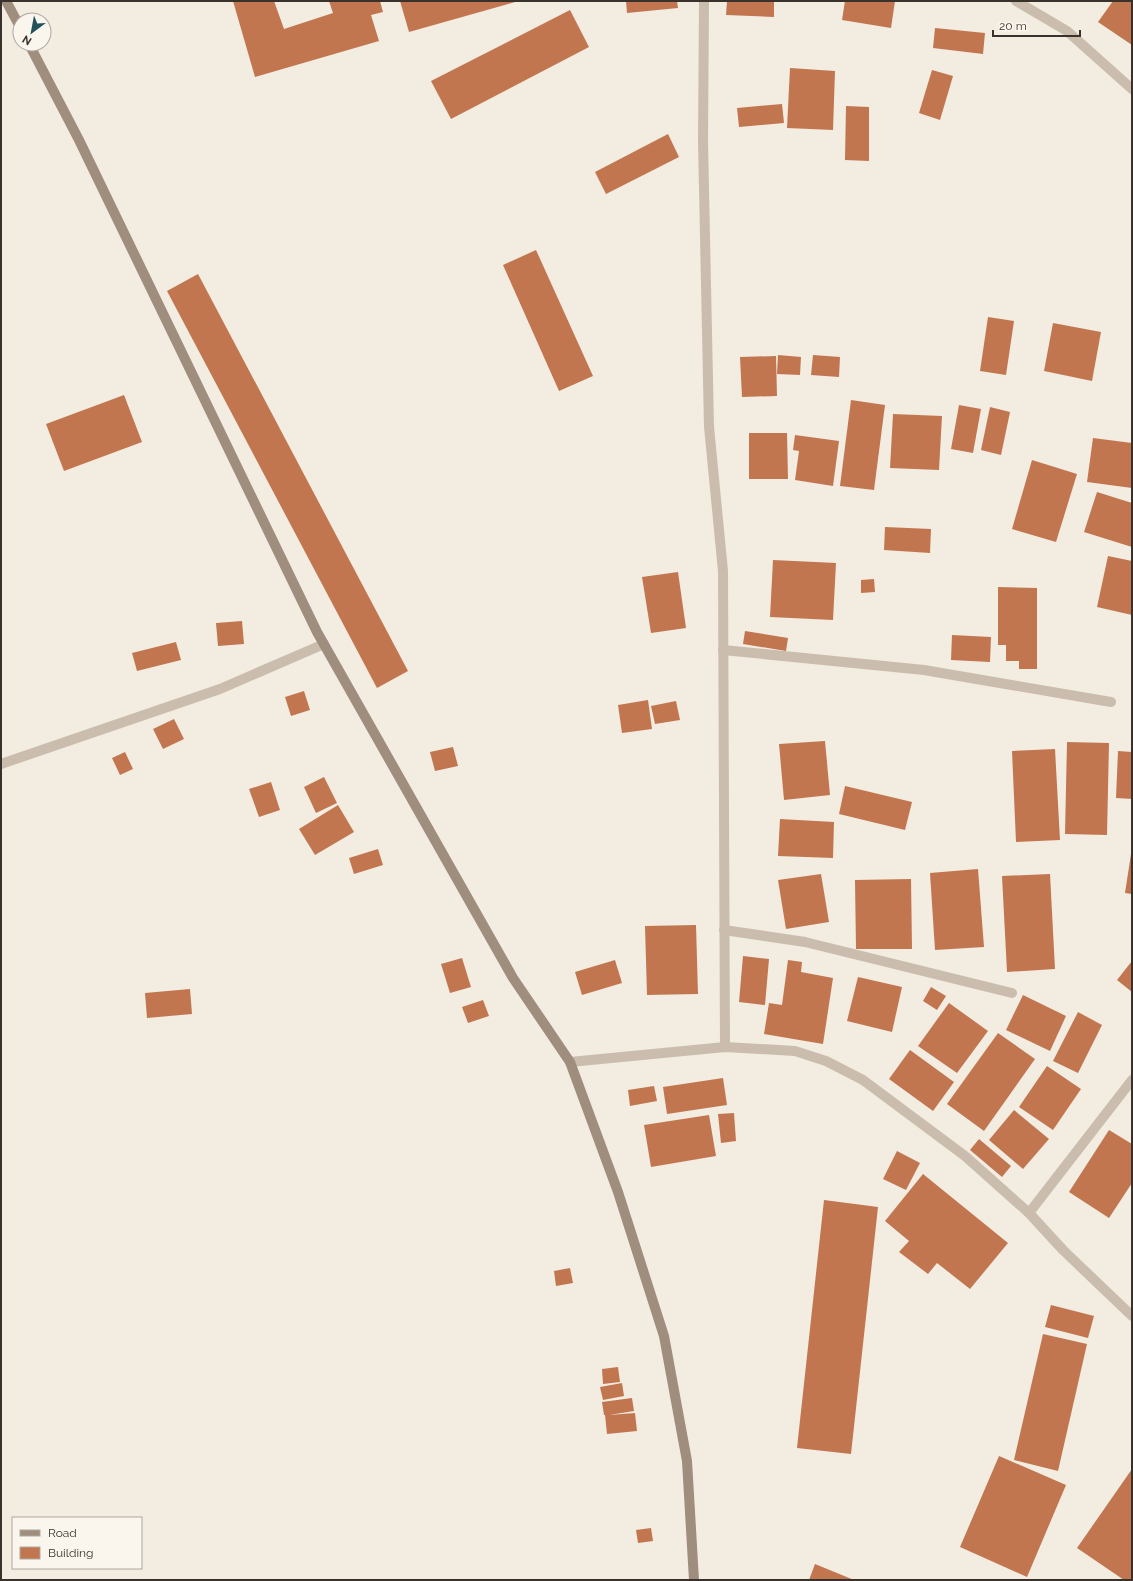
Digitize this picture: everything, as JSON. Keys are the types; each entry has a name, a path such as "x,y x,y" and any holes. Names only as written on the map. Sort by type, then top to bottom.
{"main road":[{"path":"6,1 12,12"},
{"path":"33,52 79,140 324,644 512,978 570,1062 618,1192 664,1336 687,1461 694,1580"}],"street":[{"path":"704,1 704,141 709,427 723,571 725,1047"},
{"path":"1016,1 1067,32 1132,89"},
{"path":"1,764 220,689 324,644"},
{"path":"723,650 924,670 1111,702"},
{"path":"724,930 805,942 1012,993"},
{"path":"570,1062 725,1047 795,1051 826,1061 863,1080 965,1156 1029,1213 1063,1250 1132,1316"},
{"path":"1029,1213 1132,1080"}],"building":[{"path":"233,1 274,1 284,29 333,13 329,1 380,1 383,12 371,15 379,41 255,77"},
{"path":"400,1 519,1 409,32"},
{"path":"626,1 677,1 678,8 627,13"},
{"path":"727,1 774,1 774,17 726,15"},
{"path":"845,1 895,1 891,28 842,20"},
{"path":"1113,1 1132,1 1132,45 1098,22"},
{"path":"570,10 589,47 451,119 431,81"},
{"path":"935,28 985,33 983,54 933,48"},
{"path":"790,68 835,71 833,130 787,128"},
{"path":"932,70 953,76 940,120 919,113"},
{"path":"782,104 784,123 739,127 737,108"},
{"path":"846,106 869,107 869,161 845,160"},
{"path":"668,134 679,157 606,194 595,172"},
{"path":"536,250 593,376 559,391 503,265"},
{"path":"198,274 408,671 377,688 167,291"},
{"path":"988,317 1014,321 1006,375 980,371"},
{"path":"1053,323 1101,332 1092,381 1044,371"},
{"path":"778,355 801,357 800,375 777,374"},
{"path":"813,355 840,357 839,377 811,375"},
{"path":"776,356 777,396 742,397 740,357"},
{"path":"124,395 142,442 64,471 46,424"},
{"path":"851,400 885,405 874,490 840,486"},
{"path":"959,405 981,409 973,453 951,449"},
{"path":"990,407 1010,412 1001,455 981,450"},
{"path":"893,414 942,416 939,470 890,468"},
{"path":"749,433 787,433 788,479 749,479"},
{"path":"795,435 839,441 833,486 795,480 799,451 793,450"},
{"path":"1093,438 1132,443 1132,488 1087,482"},
{"path":"1032,460 1077,474 1056,542 1012,529"},
{"path":"1097,492 1132,503 1132,547 1084,532"},
{"path":"885,527 931,529 930,553 884,550"},
{"path":"1108,556 1132,561 1132,615 1097,607"},
{"path":"773,560 836,563 833,620 770,617"},
{"path":"678,572 686,628 651,633 642,577"},
{"path":"874,579 875,592 861,593 861,580"},
{"path":"998,587 1037,588 1037,669 1019,669 1019,661 1006,661 1006,645 998,645"},
{"path":"242,621 244,644 218,646 216,623"},
{"path":"745,631 788,638 786,651 743,644"},
{"path":"952,635 991,637 990,662 951,660"},
{"path":"176,642 181,660 137,671 132,653"},
{"path":"304,691 310,710 291,716 285,697"},
{"path":"648,700 652,729 622,733 618,705"},
{"path":"676,701 680,720 655,724 651,706"},
{"path":"174,719 184,739 163,749 153,729"},
{"path":"825,741 830,795 784,800 779,744"},
{"path":"1067,742 1109,743 1107,835 1065,834"},
{"path":"453,747 458,766 435,771 430,752"},
{"path":"1055,749 1060,840 1016,842 1012,751"},
{"path":"1118,751 1132,752 1132,799 1116,798"},
{"path":"125,752 133,769 120,775 112,758"},
{"path":"324,777 337,803 316,813 304,787"},
{"path":"271,782 280,810 259,817 249,789"},
{"path":"845,786 912,802 905,830 839,814"},
{"path":"338,805 354,832 315,855 299,829"},
{"path":"780,819 834,822 833,858 778,856"},
{"path":"378,849 383,865 354,874 349,858"},
{"path":"1132,854 1132,894 1125,893"},
{"path":"978,869 984,947 935,950 930,873"},
{"path":"821,874 829,922 786,929 778,880"},
{"path":"1050,874 1055,969 1007,972 1002,876"},
{"path":"911,879 912,949 856,949 855,880"},
{"path":"696,925 698,994 647,995 645,926"},
{"path":"743,956 769,959 765,1005 739,1002"},
{"path":"462,958 471,987 450,993 441,964"},
{"path":"615,960 622,983 582,995 575,972"},
{"path":"788,960 802,962 801,972 833,978 823,1044 764,1034 769,1003 782,1005"},
{"path":"1132,961 1132,992 1117,980"},
{"path":"858,977 902,987 892,1032 847,1021"},
{"path":"931,987 946,996 937,1010 923,1001"},
{"path":"190,989 192,1014 147,1018 145,993"},
{"path":"1023,995 1066,1016 1050,1051 1006,1030"},
{"path":"483,1000 489,1016 468,1023 462,1007"},
{"path":"949,1003 988,1031 957,1073 918,1046"},
{"path":"1078,1012 1102,1025 1078,1073 1053,1061"},
{"path":"998,1033 1035,1059 984,1131 947,1104"},
{"path":"910,1050 954,1082 933,1111 889,1079"},
{"path":"1047,1066 1081,1089 1053,1130 1019,1107"},
{"path":"723,1078 727,1105 667,1114 663,1087"},
{"path":"654,1086 657,1101 630,1106 628,1090"},
{"path":"1014,1110 1049,1139 1023,1169 989,1140"},
{"path":"734,1113 736,1141 721,1143 718,1114"},
{"path":"709,1115 716,1156 651,1167 644,1125"},
{"path":"1109,1130 1132,1144 1132,1183 1109,1218 1069,1192"},
{"path":"979,1139 1011,1166 1002,1177 970,1150"},
{"path":"897,1151 920,1163 906,1190 883,1179"},
{"path":"923,1174 1008,1243 970,1289 937,1263 928,1274 899,1252 909,1241 885,1221"},
{"path":"824,1200 878,1207 851,1454 797,1448"},
{"path":"570,1268 573,1283 556,1286 554,1271"},
{"path":"1051,1305 1094,1316 1088,1338 1045,1327"},
{"path":"1043,1334 1087,1344 1058,1471 1014,1460"},
{"path":"618,1367 620,1382 603,1384 602,1369"},
{"path":"622,1383 624,1396 603,1400 600,1387"},
{"path":"632,1398 634,1411 609,1415 635,1413 637,1431 607,1434 602,1402"},
{"path":"999,1456 1066,1485 1027,1577 960,1547"},
{"path":"1132,1469 1132,1580 1124,1580 1077,1548"},
{"path":"651,1528 653,1541 638,1543 636,1530"},
{"path":"815,1564 854,1580 809,1580"}]}
